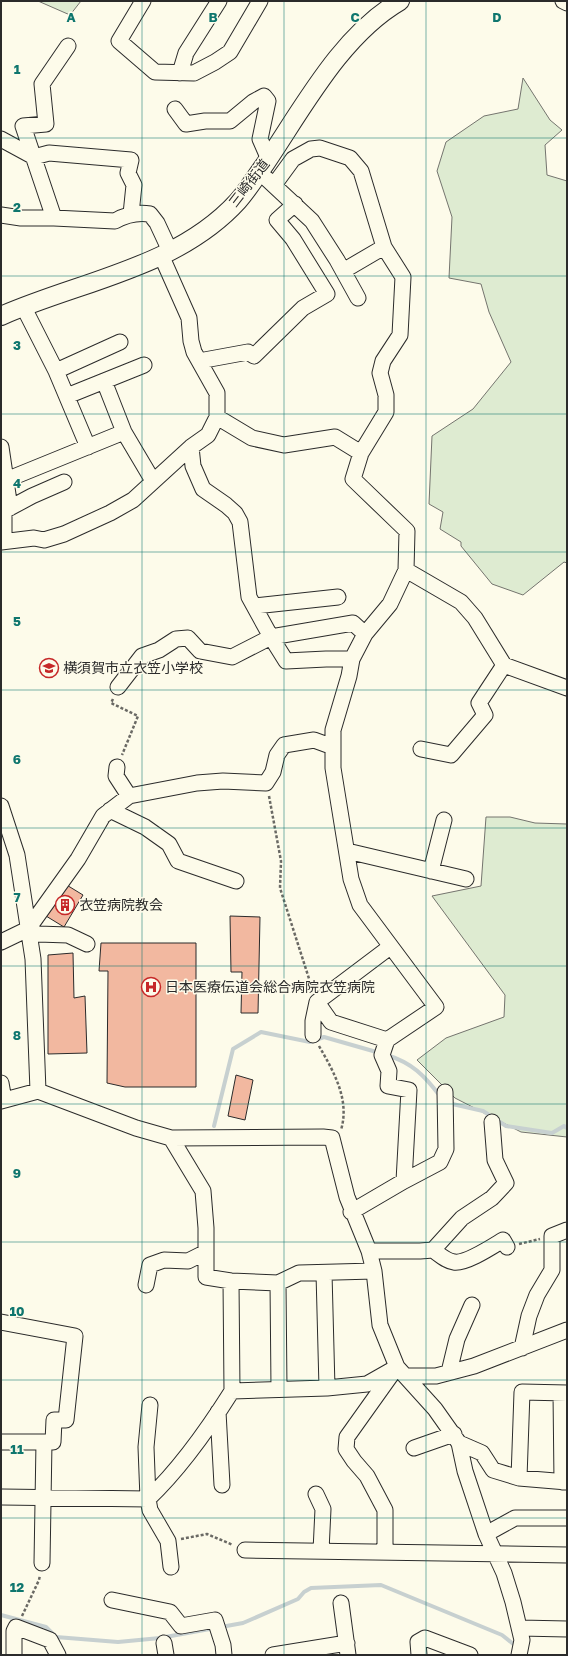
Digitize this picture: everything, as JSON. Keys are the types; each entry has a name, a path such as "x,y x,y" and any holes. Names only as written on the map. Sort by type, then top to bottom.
{"main road":[{"name":"三崎街道","path":"1,316 23,306 166,253 216,221 238,201 270,157 328,70 380,6 400,1"}],"street":[{"path":"143,1 119,40 155,72 180,73 194,73 230,52 260,1"},
{"path":"180,73 186,53 219,1"},
{"path":"563,1 567,3"},
{"path":"54,218 23,126 46,124 42,84 68,46"},
{"path":"175,109 186,124 205,121 230,121 253,102 264,96 268,101 260,139 267,156 270,157"},
{"path":"1,139 34,156 49,153 131,160 128,173 134,185 131,214"},
{"path":"274,185 294,159 311,149 320,148 350,158 361,171 384,247 403,277 400,335 383,361 380,374 386,396 386,412 361,453 353,479 407,531 406,570 390,604 365,634 352,659 349,676 333,730 333,768 351,879 360,904 390,947 436,1007 387,1040 382,1055 389,1071 388,1086 409,1090 404,1181"},
{"path":"259,172 312,220 358,298"},
{"path":"199,361 248,352 254,356 303,308 327,294 293,239 278,220 295,204"},
{"path":"1,216 115,221 124,216 138,212 150,214 157,223 189,318 191,341 194,352 217,393 217,417 208,435 191,447 133,500 110,513 64,534 44,540 34,538 3,541 4,511 32,496 64,482"},
{"path":"343,271 384,247"},
{"path":"23,306 56,371 88,447"},
{"path":"56,371 120,342"},
{"path":"67,396 144,365"},
{"path":"104,381 124,432 153,481"},
{"path":"217,417 252,438 284,445 336,437 361,453"},
{"path":"6,480 124,432"},
{"path":"1,447 10,508"},
{"path":"191,447 193,466 202,489 226,505 235,513 240,522 249,597 270,637 286,661 326,658 352,659"},
{"path":"406,570 461,602 475,618 504,665 567,688"},
{"path":"255,606 338,597"},
{"path":"118,687 142,656 159,650 176,639 188,638 200,651 232,657 270,637 352,623 365,634"},
{"path":"421,750 451,755 485,715 479,703 504,665"},
{"path":"1,942 28,929 78,859 103,816 129,796 197,783 223,781 266,783 273,772 277,755 284,745 314,740 333,747"},
{"path":"117,767 116,776 129,796"},
{"path":"1,806 17,855 33,959 38,1091"},
{"path":"110,810 145,827 169,844 178,861 236,881"},
{"path":"431,871 444,820"},
{"path":"347,851 466,879"},
{"path":"28,929 38,934 68,935 87,944"},
{"path":"313,1035 313,1021 316,1002 390,947"},
{"path":"316,1002 330,1022 387,1040"},
{"path":"1,1083 3,1100 38,1091 136,1128 171,1138 323,1136 332,1138 351,1212 368,1251 374,1271 380,1325 401,1372 435,1409 457,1438 482,1453 494,1470 519,1478 565,1482 564,1393 522,1392 519,1478"},
{"path":"351,1212 440,1162 446,1149 445,1092"},
{"path":"433,1250 462,1218 492,1198 506,1183 495,1160 492,1122"},
{"path":"171,1138 203,1191 206,1228 206,1277 231,1281 278,1283 299,1273 374,1271"},
{"path":"522,1348 528,1316 537,1295 552,1270 552,1236 567,1230"},
{"path":"368,1251 433,1250 446,1260 456,1263 467,1260 503,1240 507,1247"},
{"path":"146,1285 150,1265 164,1260 188,1261 206,1252"},
{"path":"324,1273 328,1388"},
{"path":"2,1497 148,1499 166,1482 232,1391 231,1281"},
{"path":"278,1283 280,1389"},
{"path":"449,1372 457,1339 472,1305"},
{"path":"1,1322 75,1336 66,1420 54,1420 53,1442 1,1442"},
{"path":"232,1391 328,1388 367,1384 401,1372 436,1376 474,1366 567,1330"},
{"path":"385,1552 385,1510 367,1476 346,1449 347,1437 401,1372"},
{"path":"150,1405 146,1447 148,1499 150,1510 168,1541 171,1567"},
{"path":"218,1412 222,1485"},
{"path":"414,1448 457,1438"},
{"path":"457,1438 465,1471 486,1534 494,1554 504,1572 520,1628 522,1640 519,1655"},
{"path":"42,1563 44,1442"},
{"path":"316,1494 323,1509 321,1551"},
{"path":"486,1534 515,1518 567,1518"},
{"path":"245,1550 567,1555"},
{"path":"112,1600 170,1612 180,1626 215,1620 223,1645 224,1655"},
{"path":"273,1655 347,1649 341,1603"},
{"path":"14,1655 14,1631 16,1627 50,1640 58,1655"},
{"path":"520,1628 567,1629"},
{"path":"419,1655 418,1642 425,1638 470,1655"}],"path":[{"path":"117,767 138,716 111,703 118,687"},
{"path":"266,783 279,842 281,861 280,888 316,1002"},
{"path":"313,1035 328,1060 341,1091 344,1112 341,1129 332,1138"},
{"path":"507,1247 552,1236"},
{"path":"168,1541 206,1534 245,1550"},
{"path":"16,1627 39,1580 42,1563"}],"green space":[{"path":"38,1 81,1 70,15"},
{"path":"523,78 550,120 562,130 545,145 547,175 567,181 567,563 564,562 523,595 492,584 461,546 461,542 440,529 443,512 429,504 432,436 473,409 511,362 489,312 481,284 449,278 452,217 437,171 446,142 484,116 518,109"},
{"path":"486,817 510,817 535,823 567,824 567,1137 521,1132 455,1098 417,1060 446,1038 504,1017 505,995 432,896 481,886"}],"building":[{"name":"衣笠病院教会","path":"65,884 83,895 64,927 46,916"},
{"path":"230,916 260,917 258,1013 241,1013 242,972 231,972"},
{"path":"101,943 196,943 196,1087 125,1087 107,1083 108,971 99,971"},
{"path":"73,953 74,998 85,996 87,1053 48,1054 48,955"},
{"path":"236,1075 253,1080 245,1120 228,1116"}],"waterway":[{"path":"214,1126 233,1049 261,1032 310,1042 324,1037 380,1053"},
{"path":"387,1055 411,1066 423,1076 440,1096"},
{"path":"448,1103 483,1111 506,1126 552,1133 564,1126 567,1128"},
{"path":"56,1637 118,1642 160,1638 243,1623 298,1599 304,1592 311,1588 381,1585 502,1635 517,1647"},
{"path":"1,1615 46,1627 55,1636"}],"place":[{"name":"横須賀市立衣笠小学校","path":"49,668"},
{"name":"衣笠病院教会","path":"65,905"},
{"name":"日本医療伝道会総合病院衣笠病院","path":"151,987"}]}
